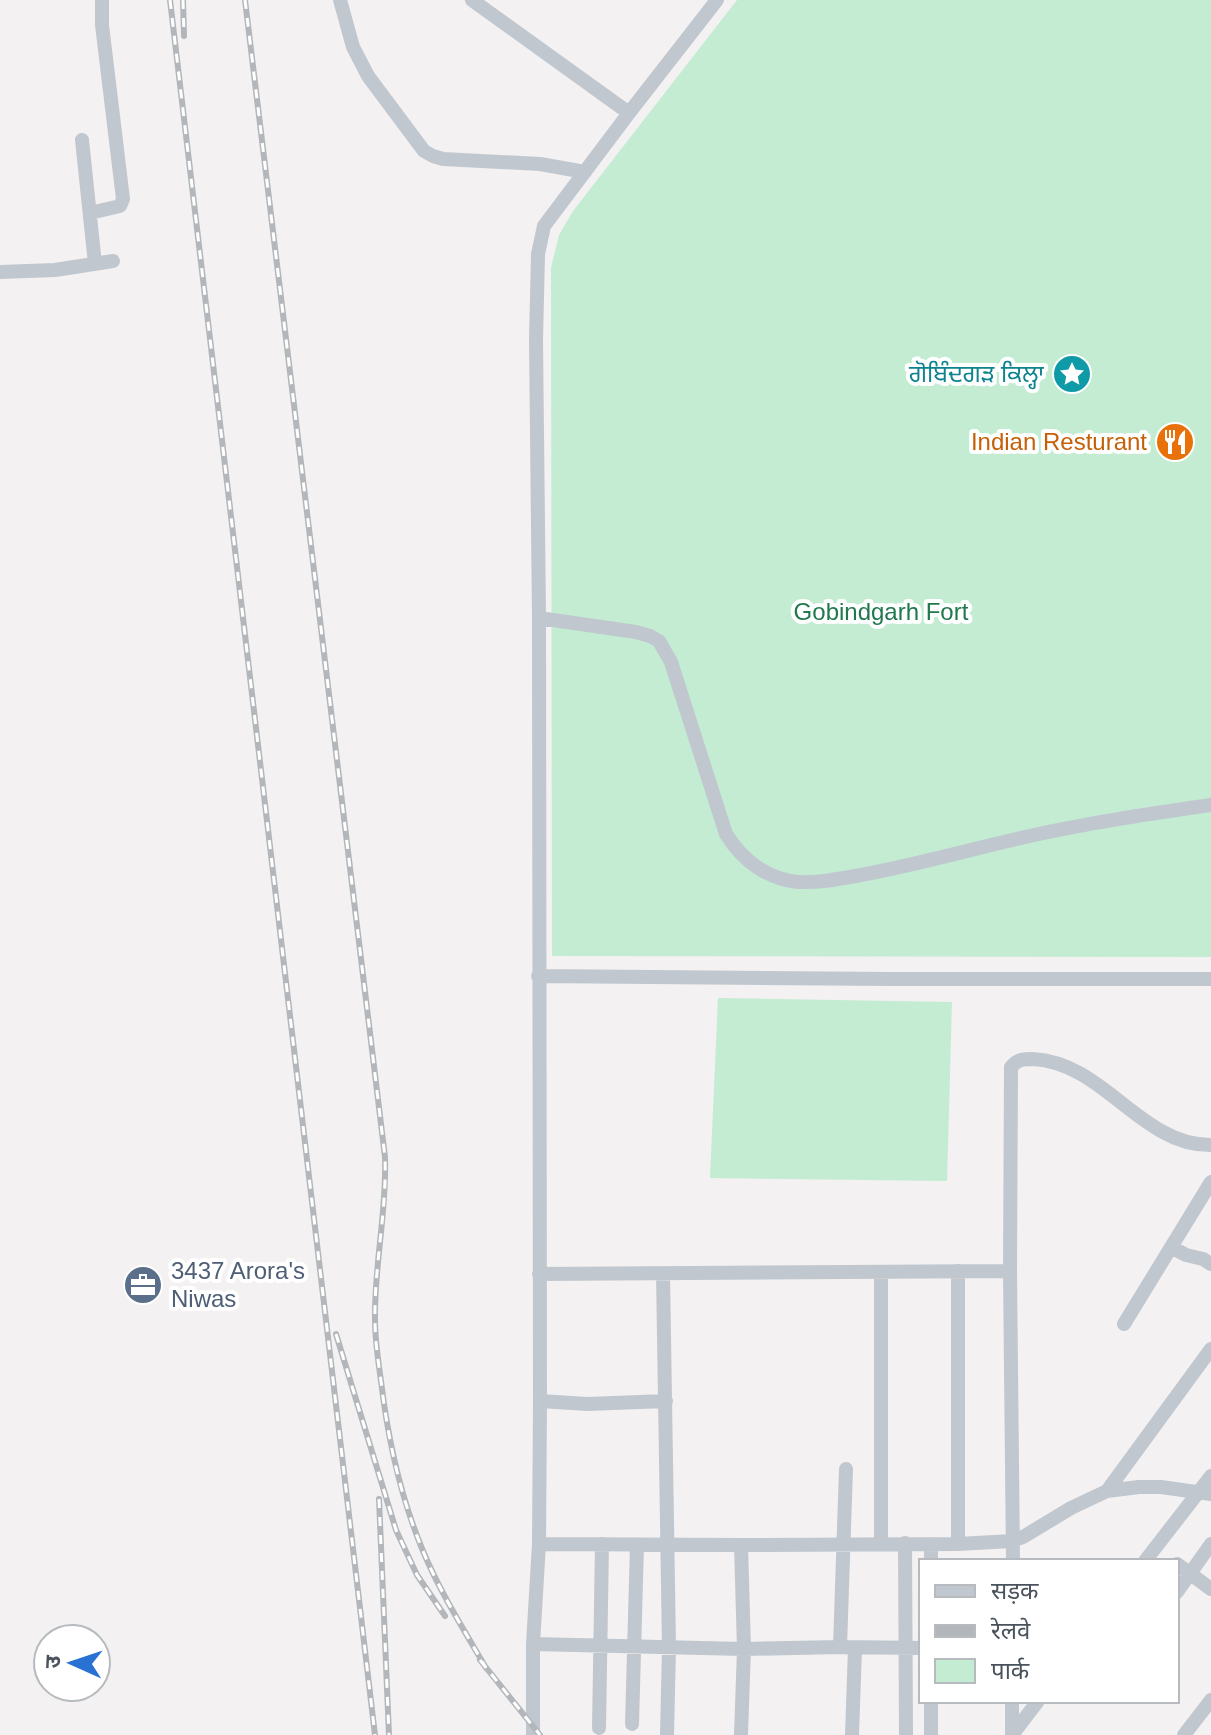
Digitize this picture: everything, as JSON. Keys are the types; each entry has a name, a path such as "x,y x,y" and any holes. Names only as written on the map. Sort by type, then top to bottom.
{"street":[{"path":"90,213 120,206 123,199 102,25 102,0"},
{"path":"340,0 353,47 368,76 424,151 443,159 540,164 585,172"},
{"path":"472,0 629,113"},
{"path":"533,1735 540,1401 538,254 544,226 717,0"},
{"path":"82,140 95,264"},
{"path":"0,272 55,270 113,261"},
{"path":"539,618 636,632 659,641 671,662 726,834 743,858 778,877 798,882 832,880 1027,837 1211,805"},
{"path":"538,976 1211,979"},
{"path":"1013,1559 1011,1067 1022,1059 1053,1061 1068,1066 1097,1083 1162,1132 1179,1140 1211,1145"},
{"path":"1124,1324 1211,1182"},
{"path":"1171,1247 1211,1264"},
{"path":"958,1271 958,1544"},
{"path":"539,1274 1010,1271"},
{"path":"881,1272 881,1544"},
{"path":"663,1274 669,1647 667,1735"},
{"path":"1107,1491 1211,1349"},
{"path":"540,1401 587,1404 666,1401"},
{"path":"846,1469 844,1544 852,1735"},
{"path":"1146,1559 1205,1493 1211,1476"},
{"path":"539,1544 668,1546 1012,1541 1107,1491 1161,1487 1205,1493"},
{"path":"905,1543 914,1648 906,1735"},
{"path":"599,1728 602,1544"},
{"path":"931,1544 931,1559"},
{"path":"1179,1589 1211,1544"},
{"path":"632,1724 637,1545"},
{"path":"741,1545 744,1649 741,1735"},
{"path":"1154,1548 1170,1559"},
{"path":"1179,1565 1211,1589"},
{"path":"533,1644 744,1649 914,1648"},
{"path":"1184,1735 1211,1700"},
{"path":"931,1703 931,1735"},
{"path":"1012,1703 1012,1735"},
{"path":"1012,1735 1036,1703"}],"green space":[{"name":"Gobindgarh Fort","path":"737,0 1211,0 1211,957 552,956 551,268 559,235 573,211"},
{"path":"718,998 952,1002 947,1181 710,1178"}],"railway":[{"path":"170,0 375,1735"},
{"path":"183,0 184,36"},
{"path":"245,0 385,1157 375,1320 384,1403 396,1468 423,1551 486,1668"},
{"path":"336,1334 396,1530 417,1575 445,1616"},
{"path":"379,1499 389,1735"},
{"path":"480,1660 540,1735"}],"place":[{"name":"ਗੋਬਿੰਦਗੜ ਕਿਲ੍ਹਾ","path":"1072,374"},
{"name":"Indian Resturant","path":"1175,442"},
{"name":"3437 Arora's Niwas","path":"143,1285"}]}
